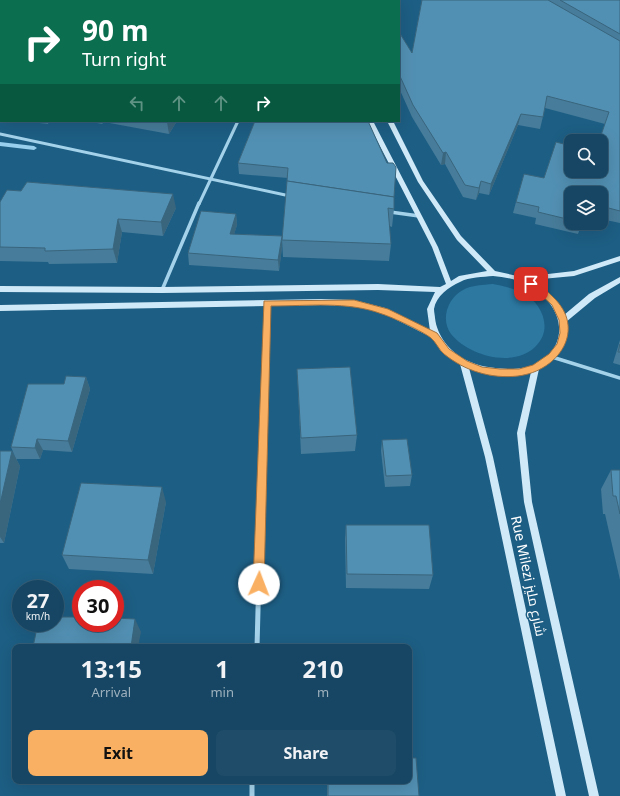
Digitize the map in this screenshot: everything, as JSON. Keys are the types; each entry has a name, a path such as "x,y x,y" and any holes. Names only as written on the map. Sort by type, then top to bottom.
{"street":[{"path":"162,290 210,178 238,122"},
{"path":"371,122 435,247 449,284"},
{"path":"390,122 420,181 459,238 493,273"},
{"path":"0,134 293,196"},
{"path":"387,211 419,216"},
{"path":"521,279 574,273 620,258"},
{"path":"493,273 521,279 540,290 555,304 563,320 564,333 561,345 552,357 536,367 519,372 500,373 481,370 464,363 446,351 434,336 429,320 432,304 441,290 449,284 462,278 477,274 493,273"},
{"path":"563,320 592,296 620,280"},
{"path":"0,289 162,290 378,287 441,290"},
{"path":"0,308 267,303 354,303 385,311 434,336"},
{"path":"256,644 267,303"},
{"path":"552,357 620,378"},
{"name":"Rue Milezi شارع مليز","path":"464,363 489,457 561,796"},
{"name":"Rue Milezi شارع مليز","path":"536,367 521,433 528,502 594,796"},
{"path":"252,784 252,796"}],"shaded area":[{"path":"493,284 522,292 540,309 545,325 544,332 541,340 535,347 526,353 515,357 492,357 469,348 459,342 451,334 448,328 446,322 447,309 453,298 463,290 470,287"}],"building":[{"path":"422,0 548,0 620,41 620,211 608,208 608,186 564,186 564,218 538,212 539,207 516,202 524,174 544,178 556,142 564,144 564,178 608,178 608,134 601,134 609,112 547,96 543,117 521,114 491,184 481,181 479,188 465,185 446,152 443,153 413,105 400,76 400,34 412,53"},
{"path":"560,0 620,0 620,34"},
{"path":"255,122 368,122 387,163 393,163 396,167 394,197 287,181 288,168 238,163"},
{"path":"287,181 394,197 394,209 388,208 391,244 282,240"},
{"path":"27,182 173,194 161,222 118,219 113,249 45,251 45,248 0,247 0,202 7,190 21,191"},
{"path":"201,211 236,214 230,234 282,236 278,260 188,253"},
{"path":"350,367 357,435 301,438 297,369"},
{"path":"66,376 86,377 68,441 37,439 35,448 11,447 28,384 64,384"},
{"path":"407,439 412,475 386,476 382,440"},
{"path":"0,451 12,451 0,504"},
{"path":"611,470 620,470 620,514 616,496 613,496"},
{"path":"81,483 162,487 148,560 62,555"},
{"path":"346,525 429,525 433,575 347,574"},
{"path":"64,617 72,617 72,632 124,632 124,618 135,619 131,644 34,644 36,632 64,632"},
{"path":"412,758 416,758 419,796 328,796 328,784 412,784"}],"waterway":[{"path":"0,144 34,148"}],"route":[{"path":"259,584 267,303 354,303 385,311 434,336 446,351 464,363 481,370 500,373 519,372 536,367 552,357 561,345 564,333 563,320 555,304 531,284"}]}
